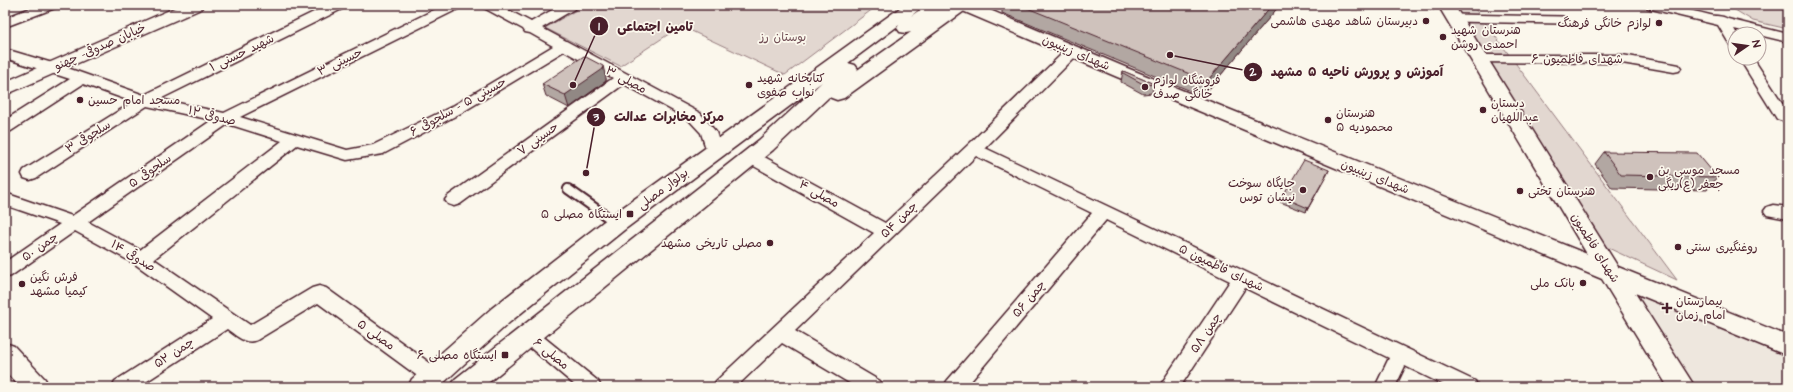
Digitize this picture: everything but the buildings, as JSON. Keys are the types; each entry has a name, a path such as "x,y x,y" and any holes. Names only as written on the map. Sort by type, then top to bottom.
{"main road":[{"path":"741,131 797,72 895,5"},
{"name":"بولوار مصلی","path":"428,382 501,315 616,224 915,5"},
{"path":"758,151 841,74 939,5"},
{"path":"464,387 758,151 963,5"},
{"path":"501,315 528,335"},
{"path":"5,353 30,385"}],"street":[{"path":"5,23 50,5"},
{"name":"خیابان صدوقی- چهنو","path":"5,89 195,5"},
{"name":"شهید حسنی ۱","path":"145,101 339,5"},
{"name":"حسینی ۳","path":"226,118 455,5"},
{"name":"مصلی ۳","path":"489,5 530,29 694,116 708,132 714,151"},
{"path":"530,29 571,5"},
{"name":"شهدای زینبیون","path":"963,5 1788,346"},
{"path":"1652,5 1788,38"},
{"path":"1701,5 1722,22 1727,30"},
{"name":"شهدای فاطمیون","path":"1450,11 1610,273 1682,387"},
{"name":"حسینی ۵ - سلجوقی ۶","path":"347,155 377,150 443,117 564,46"},
{"name":"چمن ۵۴","path":"723,387 782,333 974,149 1073,51"},
{"name":"صدوقی ۱۲","path":"5,52 145,101 226,118 347,155"},
{"name":"شهدای فاطمیون ۶","path":"1479,59 1622,59 1674,68"},
{"path":"1751,66 1783,116"},
{"path":"5,128 82,78"},
{"name":"حسینی ۷","path":"454,200 623,78"},
{"name":"سلجوقی ۳","path":"30,174 145,101"},
{"name":"سلجوقی ۵","path":"75,223 226,118"},
{"path":"141,259 295,139"},
{"name":"شهدای فاطمیون ۵","path":"974,149 1468,387"},
{"name":"مصلی ۴","path":"758,151 887,232"},
{"name":"صدوقی ۱۴","path":"5,199 75,223 141,259 250,335 319,293"},
{"name":"چمن ۵۶","path":"954,387 1104,211"},
{"name":"چمن ۵۰","path":"5,272 75,223"},
{"name":"چمن ۵۸","path":"1169,387 1242,278"},
{"name":"مصلی ۵","path":"319,293 428,382"},
{"name":"چمن ۵۲","path":"122,387 227,319"},
{"path":"782,333 873,387"},
{"name":"مصلی ۶","path":"528,335 592,387"},
{"path":"1386,387 1401,354"}],"lane":[{"path":"1450,11 1562,20"},
{"path":"568,189 616,224"}],"shaded area":[{"name":"بیمارستان امام زمان","path":"1611,272 1788,345 1788,387 1687,387"}],"green space":[{"name":"بوستان رز","path":"585,5 878,5 785,75 681,26 620,66 545,28"},
{"path":"1453,5 1472,5 1677,280 1604,246"},
{"path":"1727,5 1788,5 1788,29 1753,21"}],"place":[{"name":"دبیرستان شاهد مهدی هاشمی","path":"1426,21"},
{"name":"لوازم خانگی فرهنگ","path":"1659,23"},
{"name":"هنرستان شهید احمدی روشن","path":"1443,37"},
{"name":"آموزش و پرورش ناحیه ۵ مشهد","path":"1170,55"},
{"name":"تامین اجتماعی","path":"573,85"},
{"name":"کتابخانه شهید نواب صفوی","path":"749,85"},
{"name":"فروشگاه لوازم خانگی صدف","path":"1145,87"},
{"name":"مسجد امام حسین","path":"80,100"},
{"name":"دبستان عبداللهیان","path":"1483,110"},
{"name":"هنرستان محمودیه ۵","path":"1328,120"},
{"name":"مرکز مخابرات عدالت","path":"586,173"},
{"name":"مسجد موسی بن جعفر (ع)ریگی","path":"1650,177"},
{"name":"جایگاه سوخت نیشان توس","path":"1303,190"},
{"name":"هنرستان تختی","path":"1520,191"},
{"name":"ایستگاه مصلی ۵","path":"630,214"},
{"name":"مصلی تاریخی مشهد","path":"770,243"},
{"name":"روغنگیری سنتی","path":"1678,247"},
{"name":"بانک ملی","path":"1583,283"},
{"name":"فرش نگین کیمیا مشهد","path":"22,284"},
{"name":"بیمارستان امام زمان","path":"1667,308"},
{"name":"ایستگاه مصلی ۶","path":"505,355"}]}
